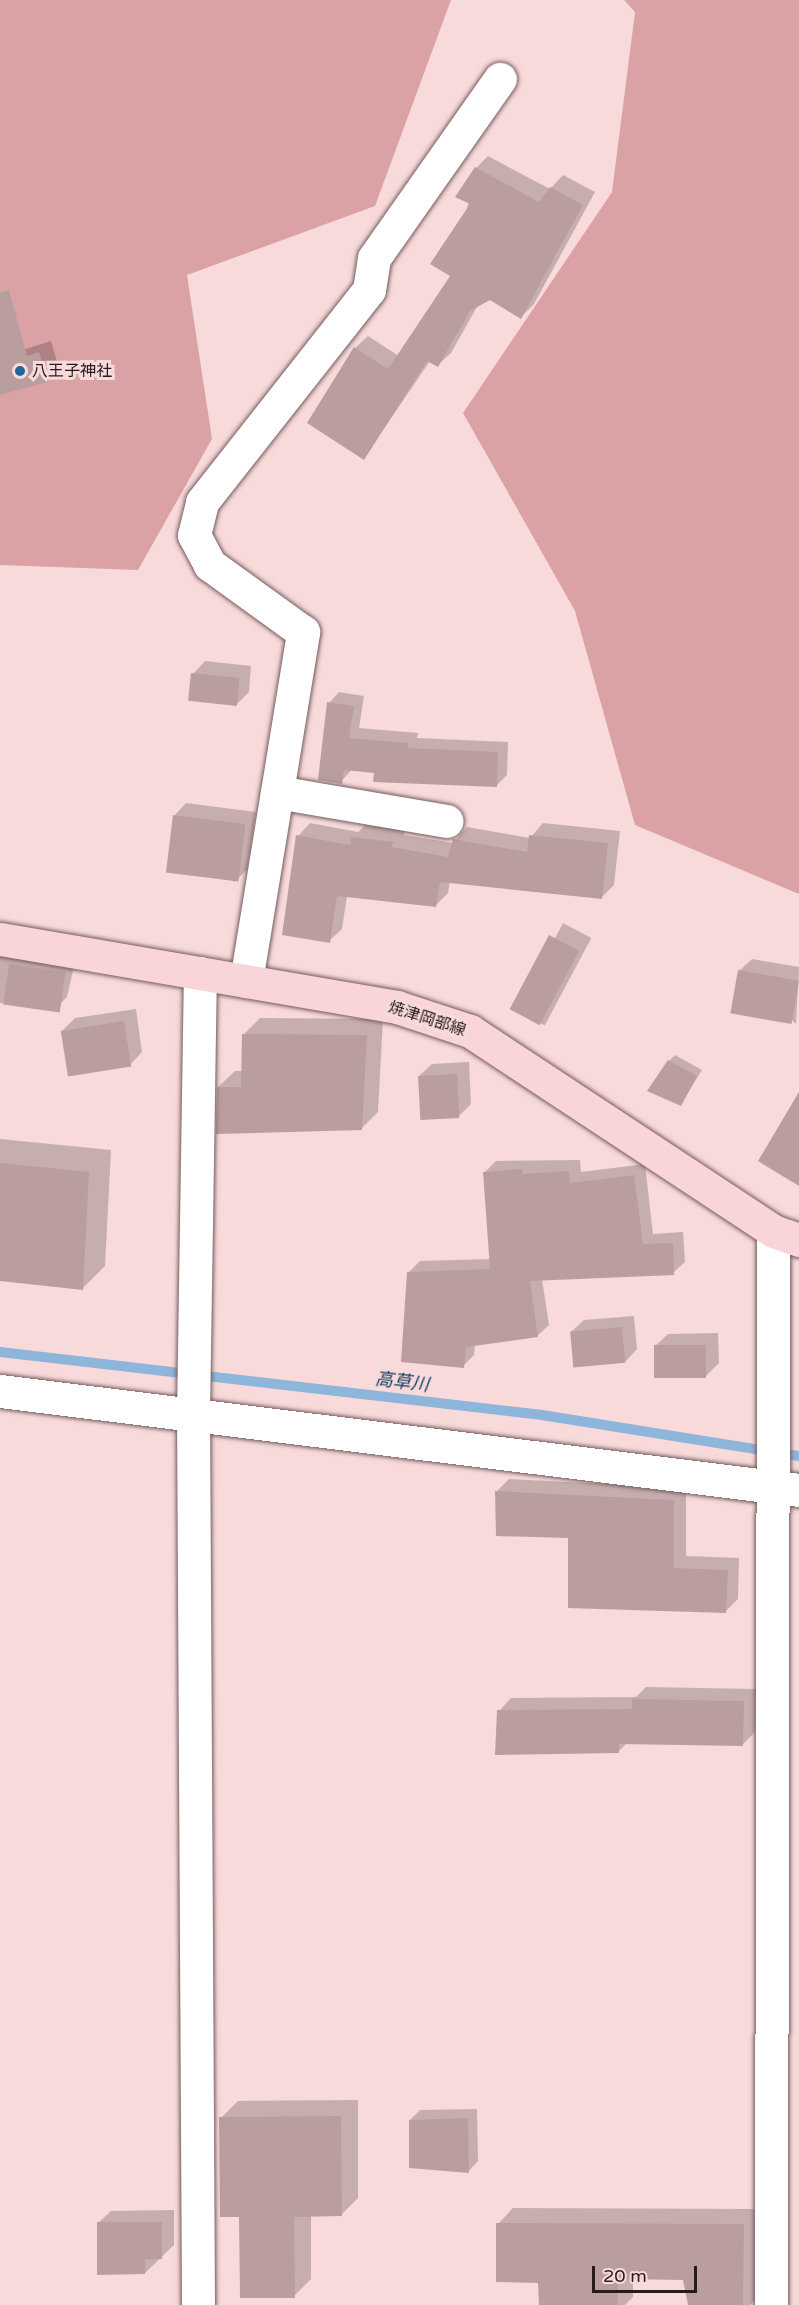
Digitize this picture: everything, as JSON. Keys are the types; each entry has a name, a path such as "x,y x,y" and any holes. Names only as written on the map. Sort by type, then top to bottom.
{"main road":[{"name":"焼津岡部線","path":"0,939 397,1007 470,1031 786,1236"}],"street":[{"path":"246,981 303,632 210,565 194,535 202,502 369,290 375,258 500,79"},
{"path":"277,792 447,821"},
{"path":"198,2305 194,1348 200,973"},
{"path":"771,2305 782,1482 773,1423 786,1236"},
{"path":"0,1391 194,1407 782,1482"}],"shaded area":[{"path":"0,0 451,0 375,206 187,275 212,439 138,570 0,565"},
{"path":"624,0 799,0 799,894 635,825 575,611 463,413 612,192 635,12"}],"building":[{"path":"475,167 539,202 550,187 583,205 521,319 490,300 470,311 438,367 427,361 364,460 307,423 354,347 388,369 450,276 430,264 470,204 455,197"},
{"path":"9,290 27,356 39,352 47,382 0,395 0,292"},
{"path":"191,673 240,678 237,706 188,701"},
{"path":"327,702 354,706 349,738 408,743 408,748 498,752 497,787 373,782 374,773 344,770 342,784 318,780"},
{"path":"173,815 245,824 238,881 166,873"},
{"path":"296,835 350,845 351,837 393,842 392,847 448,857 453,839 527,852 529,835 608,843 602,899 440,882 436,907 337,896 330,943 282,935"},
{"path":"549,935 579,951 540,1025 510,1009"},
{"path":"9,964 65,972 60,1013 3,1005"},
{"path":"738,970 799,981 791,1024 730,1013"},
{"path":"124,1021 131,1066 68,1076 61,1031"},
{"path":"242,1034 367,1035 362,1130 216,1134 217,1087 241,1087"},
{"path":"668,1060 697,1076 681,1106 647,1091"},
{"path":"457,1074 459,1118 420,1120 418,1076"},
{"path":"799,1092 799,1186 758,1161"},
{"path":"0,1163 89,1172 83,1290 0,1281"},
{"path":"522,1169 523,1174 569,1171 570,1183 634,1175 643,1244 673,1243 674,1275 530,1281 538,1337 466,1347 464,1368 401,1362 407,1272 490,1269 483,1172"},
{"path":"622,1327 625,1363 573,1367 570,1332"},
{"path":"654,1345 706,1345 706,1378 654,1378"},
{"path":"495,1491 674,1500 674,1568 728,1570 726,1613 568,1608 568,1538 496,1536"},
{"path":"632,1699 744,1701 743,1746 619,1744 619,1753 495,1755 497,1710 632,1709"},
{"path":"341,2116 342,2216 294,2217 295,2298 240,2298 239,2217 220,2217 219,2117"},
{"path":"468,2118 469,2173 409,2168 409,2120"},
{"path":"97,2222 162,2222 162,2259 145,2259 145,2274 97,2275"},
{"path":"496,2223 744,2224 743,2305 688,2305 683,2280 618,2279 618,2305 539,2305 538,2283 496,2282"}],"waterway":[{"name":"高草川","path":"0,1352 542,1415 799,1456"}],"place":[{"name":"八王子神社","path":"20,371"}]}
